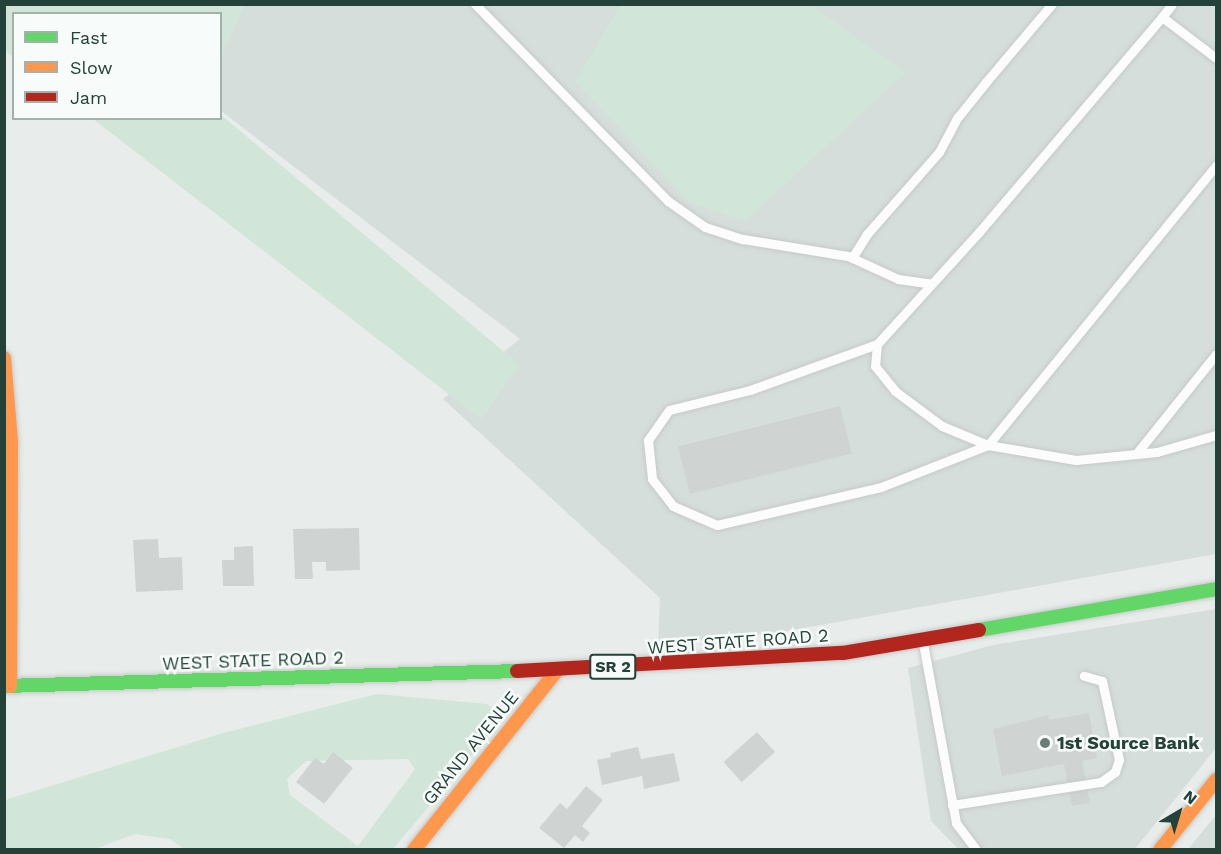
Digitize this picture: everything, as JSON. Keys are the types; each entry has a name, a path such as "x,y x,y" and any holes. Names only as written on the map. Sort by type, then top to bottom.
{"main road":[{"path":"4,358 12,464 7,686"},
{"name":"WEST STATE ROAD 2","path":"7,686 557,670 810,656 923,641 1216,589"},
{"name":"GRAND AVENUE","path":"414,849 557,670"},
{"path":"1160,849 1216,780"}],"lane":[{"path":"475,4 668,201 705,227 743,238 852,258 898,279 932,284"},
{"path":"852,258 867,234 939,152 958,117 979,90 1052,4"},
{"path":"1172,4 878,344 750,390 669,410 648,440 652,479 673,506 717,525 881,487 988,445 1216,165"},
{"path":"1162,17 1216,58"},
{"path":"878,344 875,366 895,391 942,426 988,445 1076,460 1136,454 1216,435"},
{"path":"1136,454 1216,354"},
{"path":"923,641 956,823 976,849"},
{"path":"952,804 1101,782 1114,772 1119,760 1102,681 1084,676"}],"shaded area":[{"path":"240,4 1216,5 1216,554 782,632 658,644 660,598 443,399 520,339 222,112 222,32"},
{"path":"1216,609 1216,748 1135,849 958,849 931,821 908,668 993,645"},
{"path":"1216,815 1216,849 1188,849"}],"green space":[{"path":"5,4 245,5 222,55 222,12 12,12 12,56 5,50"},
{"path":"621,4 811,5 905,73 745,221 689,202 576,81"},
{"path":"222,116 520,365 481,419 94,120 222,120"},
{"path":"377,694 487,704 503,719 393,849 184,849 170,839 135,834 95,849 5,850 5,800 223,733","holes":["408,759 415,769 358,846 290,795 287,779 306,761"]}],"building":[{"path":"840,406 852,454 690,494 678,446"},
{"path":"359,528 360,570 326,571 326,562 312,562 313,579 295,579 293,529"},
{"path":"158,539 159,558 182,557 183,590 136,592 133,540"},
{"path":"253,546 254,586 223,586 222,560 234,560 234,547"},
{"name":"1st Source Bank","path":"1089,713 1097,758 1082,761 1090,803 1072,806 1064,764 1002,776 993,729 1048,715 1049,720"},
{"path":"757,732 775,752 742,782 724,762"},
{"path":"638,747 641,759 674,753 680,781 644,789 642,776 602,785 597,760 611,757 610,753"},
{"path":"333,752 353,768 324,804 296,782 315,758 324,764"},
{"path":"586,786 603,800 582,826 590,833 583,842 575,835 564,848 539,828 560,803 567,809"}],"traffic: fast":[{"path":"979,630 1216,589"},
{"path":"4,686 517,671"}],"traffic: slow":[{"path":"4,358 11,442 10,686"},
{"path":"414,850 557,670"},
{"path":"1160,850 1216,780"}],"traffic: jam":[{"path":"517,671 843,653 979,630"}],"place":[{"name":"1st Source Bank","path":"1045,743"}]}
